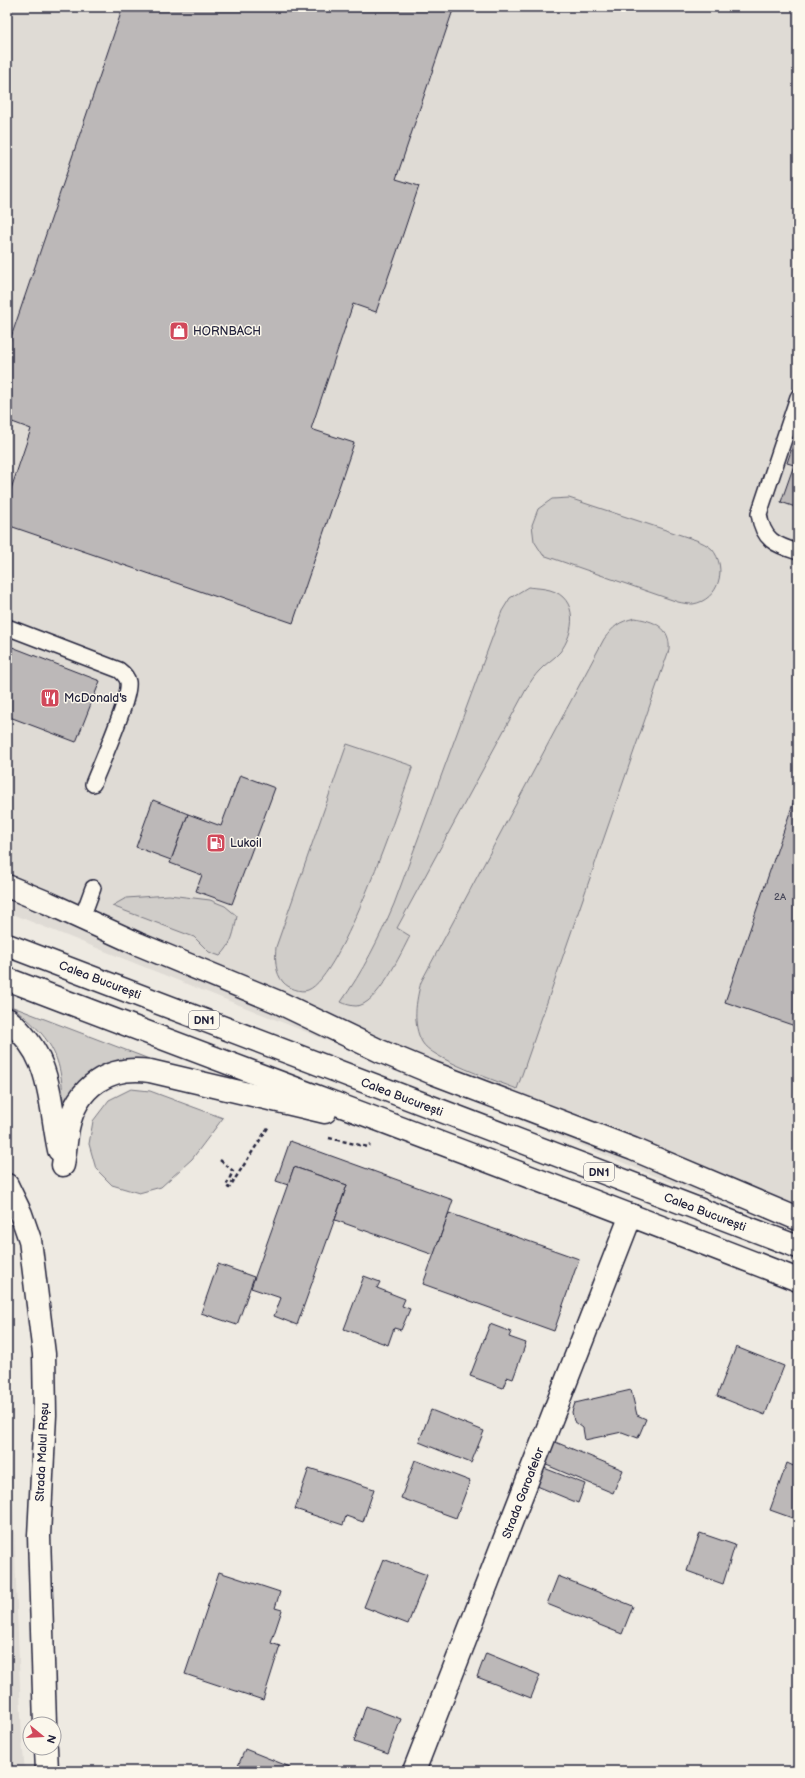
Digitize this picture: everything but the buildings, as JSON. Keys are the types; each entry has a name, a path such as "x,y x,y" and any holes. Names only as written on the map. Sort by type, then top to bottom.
{"main road":[{"path":"7,886 138,944 278,1002 366,1045 419,1067 633,1149 798,1219"},
{"name":"Calea București","path":"7,944 798,1247"},
{"name":"DN1","path":"7,978 798,1280"},
{"path":"7,1019 28,1041 43,1066 50,1088 56,1133 63,1165 68,1128 78,1102 86,1091 98,1081 110,1074 123,1070 136,1069 301,1107 389,1125"},
{"name":"Strada Malul Roșu","path":"7,1185 21,1214 30,1240 44,1354 45,1415 39,1536 45,1716"},
{"name":"Strada Garoafelor","path":"414,1771 631,1215"},
{"path":"46,1756 47,1771"}],"lane":[{"path":"798,397 759,514 763,529 772,542 798,552"},
{"path":"7,627 119,670 128,681 126,699 93,784"},
{"path":"82,918 93,888"}],"path":[{"path":"220,1160 234,1171 226,1186 229,1188 270,1125"},
{"path":"323,1137 368,1147 389,1125"}],"shaded area":[{"path":"7,7 798,7 798,1232 653,1175 329,1041 7,912"},
{"path":"569,498 696,540 709,546 717,557 719,565 720,574 715,590 702,601 693,604 681,603 543,555 534,541 532,525 538,509 552,499"},
{"path":"528,587 550,590 559,594 566,600 572,617 569,635 565,644 558,655 544,666 528,686 397,928 410,936 388,977 372,997 364,1004 356,1006 343,1003 341,1002 370,954 394,904 502,611 510,598"},
{"path":"635,618 649,621 660,626 667,636 669,650 517,1089 465,1069 428,1049 422,1042 419,1035 416,1020 416,1005 421,982 604,639 617,625"},
{"path":"347,744 413,766 383,851 368,888 337,955 322,978 308,990 298,990 288,986 280,978 276,966 276,947"},
{"path":"169,895 210,900 225,906 237,916 230,943 220,956 209,952 194,937 112,906 126,898"},
{"path":"13,1007 157,1062 74,1090 63,1102 60,1071 52,1048 36,1028"},
{"path":"131,1089 150,1091 223,1118 192,1159 161,1187 139,1193 112,1185 96,1169 89,1144 93,1121 109,1100"},
{"path":"7,1345 22,1756 24,1756 25,1771 7,1771"}],"place":[{"name":"HORNBACH","path":"179,331"},
{"name":"McDonald's","path":"50,698"},
{"name":"Lukoil","path":"216,843"}]}
